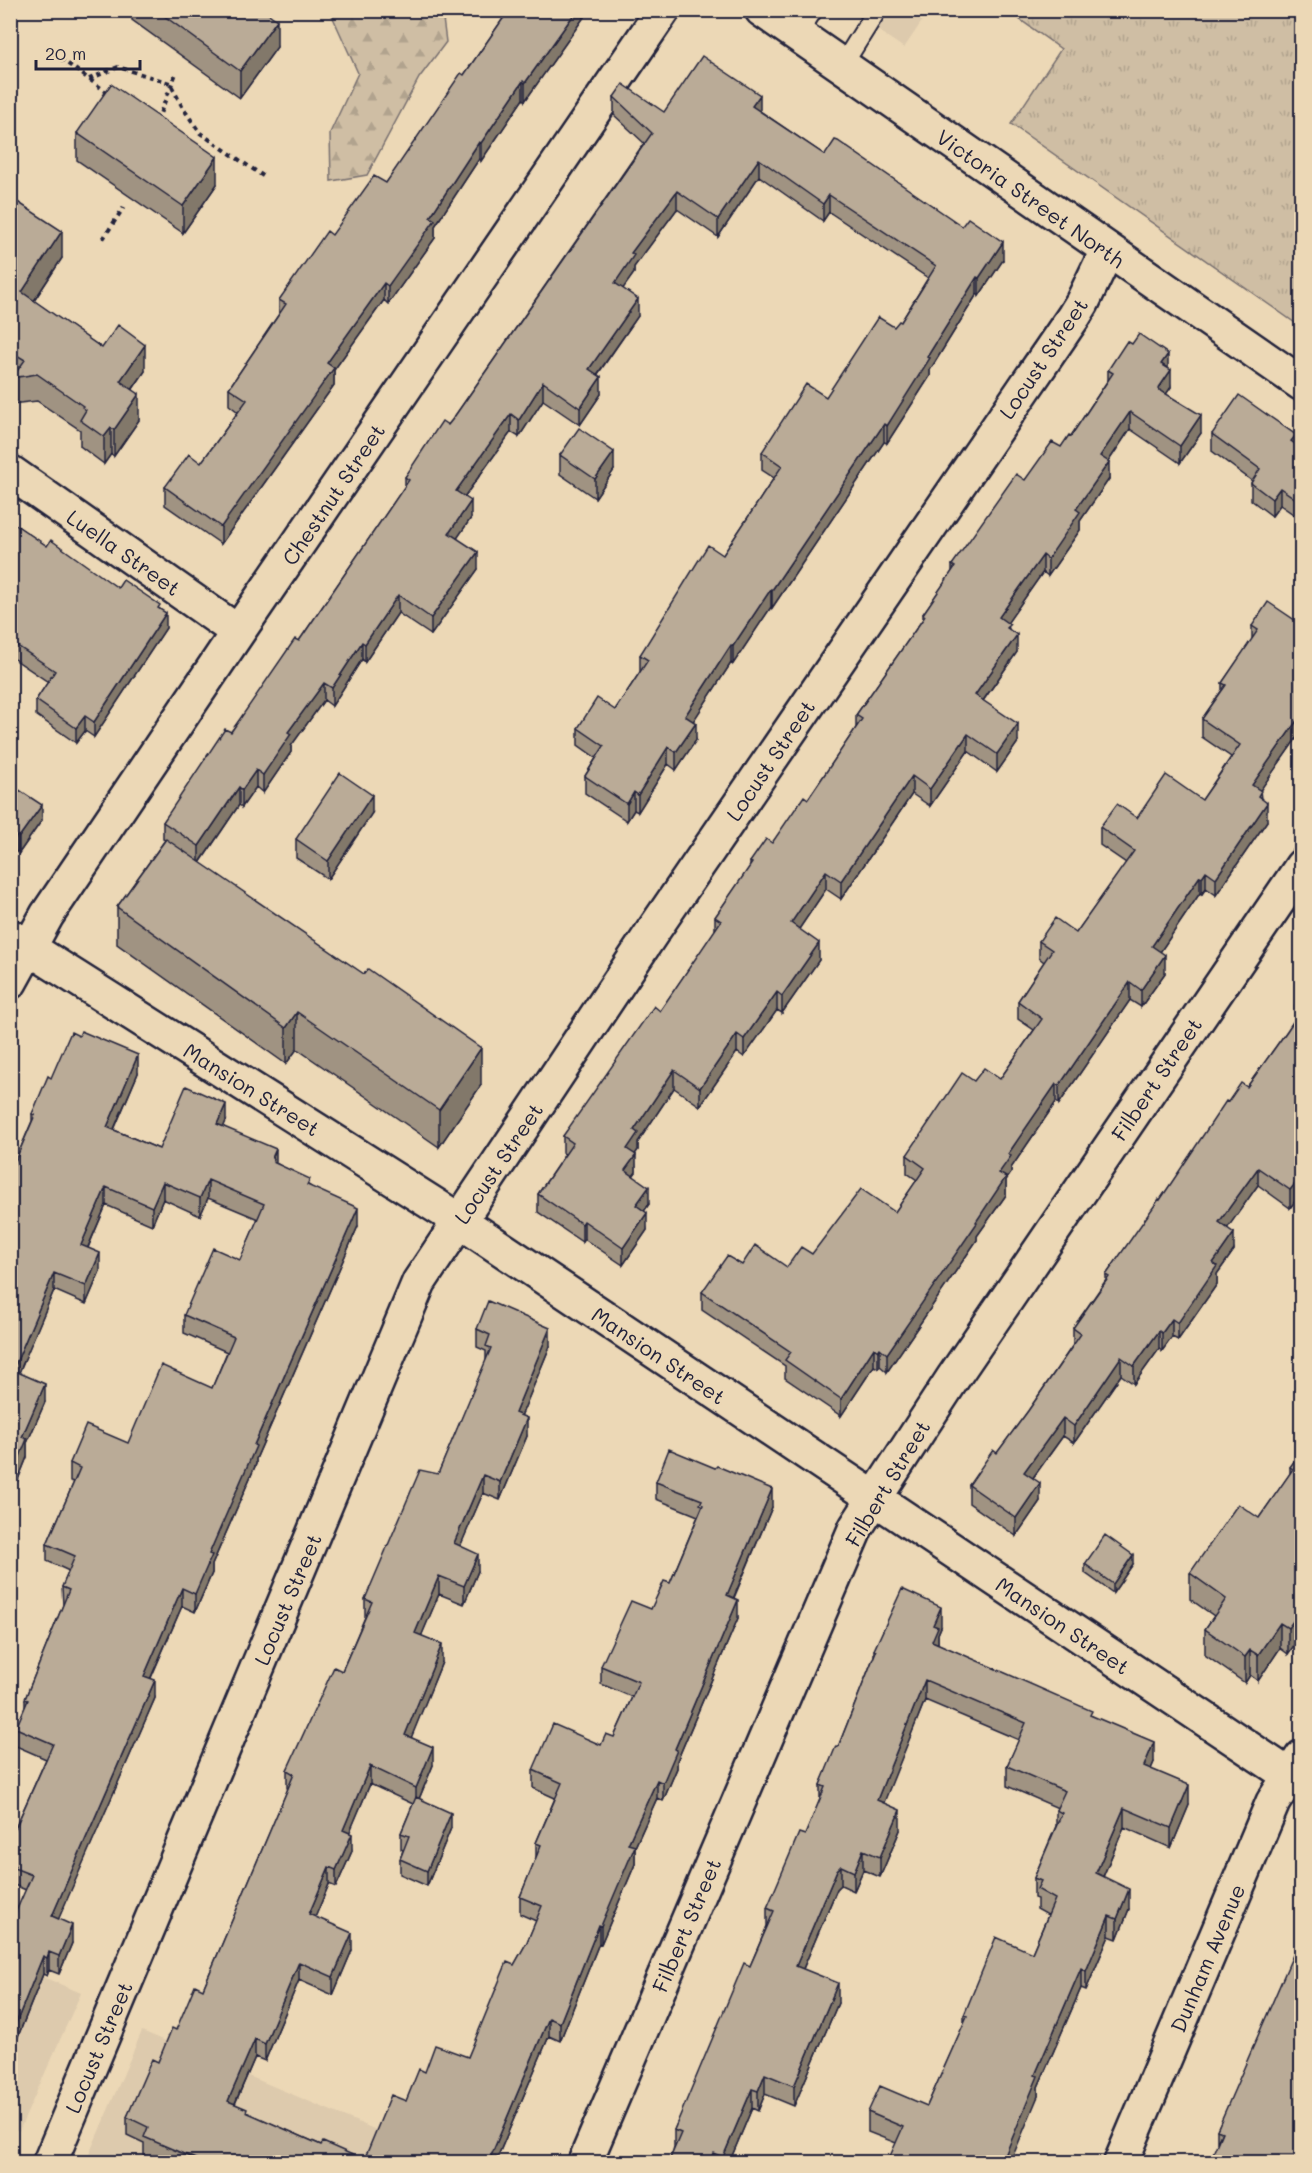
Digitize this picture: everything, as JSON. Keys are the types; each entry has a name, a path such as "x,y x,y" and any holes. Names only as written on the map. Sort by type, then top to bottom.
{"street":[{"name":"Chestnut Street","path":"10,982 20,942 47,915 663,10"},
{"name":"Victoria Street North","path":"762,10 805,23 842,66 1302,384"},
{"name":"Locust Street","path":"50,2163 419,1282 655,928 1074,316 1107,251"},
{"name":"Luella Street","path":"10,472 238,632"},
{"name":"Filbert Street","path":"585,2163 847,1546 874,1499 953,1378 1302,866"},
{"name":"Mansion Street","path":"20,942 460,1221 874,1499 1298,1772"},
{"name":"Dunham Avenue","path":"1121,2163 1273,1802 1298,1772"}],"lane":[{"path":"842,66 877,10"}],"path":[{"path":"45,48 117,100"},
{"path":"89,80 118,67 170,83 183,108 200,132 263,176"},
{"path":"155,128 170,83 177,70"},
{"path":"103,239 124,207"}],"shaded area":[{"path":"849,11 929,11 904,48"},
{"path":"10,1963 81,1993 19,2131 11,2128"},
{"path":"142,2031 452,2162 94,2162 87,2159"}],"green space":[{"path":"330,11 442,11 446,42 419,78 367,175 331,181 330,133 358,73"},
{"path":"1008,11 1301,11 1301,327 1011,124 1061,49"}],"building":[{"path":"156,10 263,10 277,20 240,71"},
{"path":"509,10 577,10 525,83 523,81 481,143 479,142 430,217 435,220 388,286 384,283 327,363 334,368 221,527 165,487 189,454 201,463 247,400 229,388 286,304 279,300 327,231 332,235 374,176 386,183 461,73 464,75"},
{"path":"702,56 760,95 752,106 825,155 835,140 838,141 962,226 968,218 1003,242 979,278 977,277 887,426 884,424 772,590 733,646 731,645 685,716 696,723 676,752 668,747 638,795 634,792 627,804 585,776 604,746 578,728 597,698 615,710 648,660 640,655 708,545 723,555 782,466 762,452 806,384 826,397 878,317 894,327 899,321 901,322 936,266 829,195 823,204 759,159 718,219 677,191 631,253 634,255 615,283 638,299 589,369 601,377 580,408 543,382 519,420 511,414 456,491 471,501 449,533 478,552 431,618 398,595 365,644 362,642 332,688 324,683 288,732 291,734 263,775 256,770 242,790 239,787 199,846 163,822 225,729 231,732 295,639 299,641 409,480 405,477 442,421 448,425 452,420 652,133 614,97 623,84 664,112"},
{"path":"111,84 217,157 183,206 77,133"},
{"path":"10,197 62,231 22,292 102,348 118,325 145,345 120,381 139,394 114,430 111,428 104,437 80,420 86,410 83,406 37,374 12,378 25,360 10,351"},
{"path":"1139,334 1168,354 1161,364 1171,370 1158,389 1201,415 1180,446 1130,412 1100,456 1109,462 1076,509 1080,512 1048,559 1043,555 999,617 1010,625 1007,628 1017,635 975,695 1018,724 997,754 968,734 930,789 912,776 841,881 826,871 791,923 819,943 782,996 777,992 744,1039 737,1034 700,1088 674,1070 634,1130 638,1133 627,1149 636,1155 625,1170 649,1187 636,1205 647,1213 623,1248 584,1221 582,1224 538,1194 573,1143 563,1136 654,1006 660,1011 721,921 715,917 766,839 772,843 804,796 808,799 862,719 856,715 925,616 923,614 955,567 952,565 1016,474 1025,480 1052,442 1061,447 1069,435 1071,436 1113,373 1108,370 1127,341 1132,344"},
{"path":"1239,395 1296,435 1291,441 1302,449 1302,503 1280,488 1272,499 1251,483 1260,469 1212,434"},
{"path":"579,428 614,452 595,479 560,455"},
{"path":"10,521 47,546 51,540 118,588 123,580 160,605 158,608 166,613 94,722 85,716 76,728 36,700 55,671 10,641"},
{"path":"1268,602 1302,625 1302,721 1298,719 1252,785 1261,791 1258,796 1267,803 1216,878 1206,871 1202,877 1200,876 1152,946 1165,955 1141,990 1130,982 1059,1086 1056,1084 1008,1154 1011,1156 999,1173 1006,1177 887,1354 880,1348 878,1351 874,1348 841,1399 785,1360 791,1352 702,1292 727,1256 742,1265 755,1245 787,1267 801,1247 812,1254 861,1189 895,1212 925,1168 907,1155 962,1073 974,1081 984,1068 1000,1079 1042,1019 1018,1001 1052,950 1039,941 1055,918 1076,933 1134,851 1100,827 1117,804 1137,818 1166,775 1202,800 1240,745 1202,719 1226,685 1222,683 1258,630 1252,626"},
{"path":"340,773 372,795 328,861 296,839"},
{"path":"10,784 42,805 19,837 17,835 10,845"},
{"path":"166,839 364,974 368,969 481,1048 439,1110 297,1012 286,1028 117,907"},
{"path":"1302,996 1302,1175 1290,1190 1258,1168 1219,1222 1234,1233 1213,1263 1217,1266 1178,1323 1172,1319 1162,1333 1159,1331 1134,1366 1121,1357 1074,1426 1063,1418 1024,1472 1040,1483 1016,1518 969,1485 993,1450 997,1453 1081,1334 1073,1328 1109,1277 1106,1275 1160,1200 1226,1101 1228,1102 1241,1083 1247,1087 1287,1031 1301,1010 1295,1006"},
{"path":"81,1031 138,1055 107,1127 159,1149 186,1086 226,1104 217,1124 276,1149 272,1158 273,1162 310,1179 307,1185 358,1208 254,1445 256,1446 209,1554 212,1555 195,1594 182,1588 144,1676 155,1680 52,1916 72,1925 59,1956 49,1952 47,1958 43,1956 10,2038 10,1925 32,1875 14,1868 15,1865 10,1863 10,1840 53,1744 16,1728 28,1700 25,1699 69,1590 62,1587 75,1556 47,1544 80,1468 70,1463 86,1425 128,1443 161,1365 212,1388 234,1337 184,1315 213,1248 240,1260 264,1204 208,1180 200,1198 163,1182 152,1207 106,1187 81,1245 100,1253 86,1286 54,1273 13,1370 45,1384 22,1437 27,1439 17,1464 10,1462 10,1173 35,1115 32,1114 48,1076 51,1078 71,1032 79,1036"},
{"path":"488,1301 550,1328 515,1413 527,1418 500,1482 483,1475 454,1543 478,1554 464,1586 439,1576 415,1633 442,1644 405,1735 433,1747 416,1788 370,1766 343,1830 352,1834 336,1870 329,1867 309,1914 352,1933 333,1977 299,1962 265,2044 255,2039 228,2101 247,2109 246,2112 321,2145 323,2142 364,2160 391,2095 406,2101 419,2069 425,2072 435,2045 468,2057 507,1962 514,1965 527,1942 542,1906 520,1897 541,1845 536,1843 562,1783 533,1770 553,1724 601,1745 606,1734 614,1737 639,1682 601,1666 631,1601 651,1609 664,1581 670,1583 703,1505 700,1504 702,1500 656,1482 669,1449 772,1489 727,1595 738,1600 663,1783 657,1780 628,1844 635,1846 601,1926 599,1925 560,2023 549,2018 488,2163 205,2163 144,2137 148,2127 127,2117 152,2059 158,2062 172,2028 176,2030 195,1985 203,1989 294,1774 287,1770 334,1667 342,1671 372,1602 365,1599 420,1470 438,1474 491,1348 486,1346 490,1335 477,1329"},
{"path":"1302,1451 1302,1609 1288,1628 1280,1623 1258,1655 1250,1650 1245,1657 1205,1629 1226,1599 1190,1573 1238,1504 1259,1518 1293,1469 1290,1467"},
{"path":"1105,1535 1133,1555 1113,1584 1085,1564"},
{"path":"902,1589 941,1607 933,1625 938,1627 932,1641 1092,1711 1090,1715 1154,1742 1144,1766 1189,1785 1171,1828 1124,1808 1096,1873 1129,1889 1117,1919 1109,1916 1086,1971 1081,1968 1035,2075 1038,2076 1002,2163 887,2163 903,2127 868,2112 880,2086 927,2106 967,2016 964,2015 996,1937 1032,1953 1055,1899 1037,1889 1041,1881 1034,1878 1062,1813 1056,1810 1065,1791 1007,1766 1026,1723 925,1680 877,1800 900,1810 880,1857 863,1850 854,1872 841,1866 837,1870 796,1966 838,1983 794,2086 765,2074 758,2091 752,2089 723,2157 713,2153 709,2163 673,2163 669,2161 681,2133 674,2130 744,1963 750,1966 774,1911 767,1908 799,1833 805,1835 825,1787 820,1785 836,1746 838,1747 876,1651 874,1650"},
{"path":"416,1797 451,1813 427,1871 400,1859 409,1836 401,1833"},
{"path":"1302,1949 1302,2086 1300,2090 1302,2090 1302,2151 1297,2163 1209,2163 1222,2132 1217,2130 1293,1955 1298,1957"},
{"path":"10,2053 15,2055 10,2065"}]}
